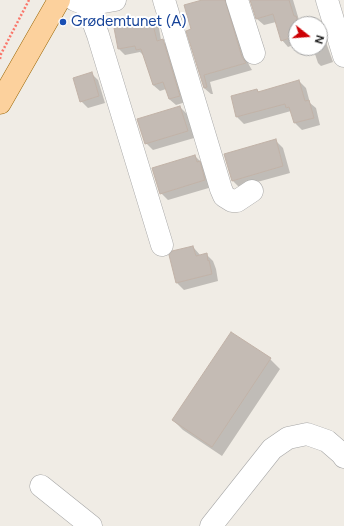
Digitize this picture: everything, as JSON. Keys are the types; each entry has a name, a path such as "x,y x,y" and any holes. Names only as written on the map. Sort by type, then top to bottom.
{"main road":[{"path":"0,103 6,80 59,0"}],"street":[{"path":"115,0 81,2 98,35 162,245"},
{"path":"164,0 224,196 237,202 252,191"},
{"path":"237,0 254,53"},
{"path":"327,0 344,56"},
{"path":"211,526 272,449 288,438 307,434 326,441 344,457"},
{"path":"41,486 91,526"}],"path":[{"path":"0,59 1,54 29,0"}],"building":[{"path":"202,0 225,0 242,57 246,63 204,75 207,87 204,88 186,31 191,29 184,5"},
{"path":"250,0 289,0 294,16 288,16 288,39 281,41 273,14 256,19"},
{"path":"152,20 157,41 163,39 180,96 169,99 163,82 153,85 141,49 136,50 135,46 118,49 114,28"},
{"path":"92,72 99,96 80,102 73,78"},
{"path":"299,80 305,101 309,100 314,118 294,123 289,107 286,108 285,104 236,117 231,96 257,89 258,92"},
{"path":"180,106 188,131 145,144 137,119"},
{"path":"276,139 283,166 232,181 224,154"},
{"path":"195,155 197,162 200,161 205,180 160,194 152,168"},
{"path":"193,246 196,256 207,253 212,274 176,283 169,255 172,251"},
{"path":"231,332 271,358 212,447 172,420"}],"place":[{"name":"Grødemtunet (A)","path":"63,22"}]}
